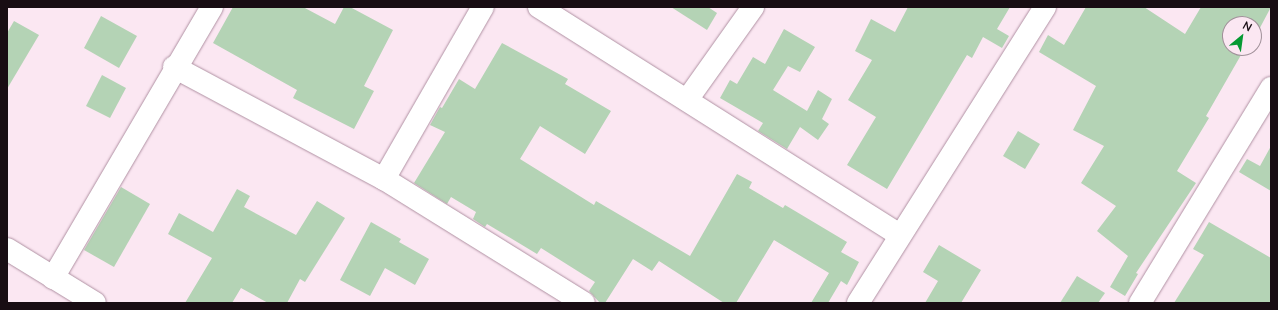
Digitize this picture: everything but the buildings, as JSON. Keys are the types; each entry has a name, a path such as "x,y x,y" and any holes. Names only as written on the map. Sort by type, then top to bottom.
{"street":[{"path":"53,278 174,67 212,7"},
{"path":"384,179 483,7"},
{"path":"539,7 899,235"},
{"path":"687,100 753,7"},
{"path":"858,303 899,235 1045,7"},
{"path":"174,67 384,179 584,303"},
{"path":"1140,303 1271,88"},
{"path":"7,248 95,303"}]}
